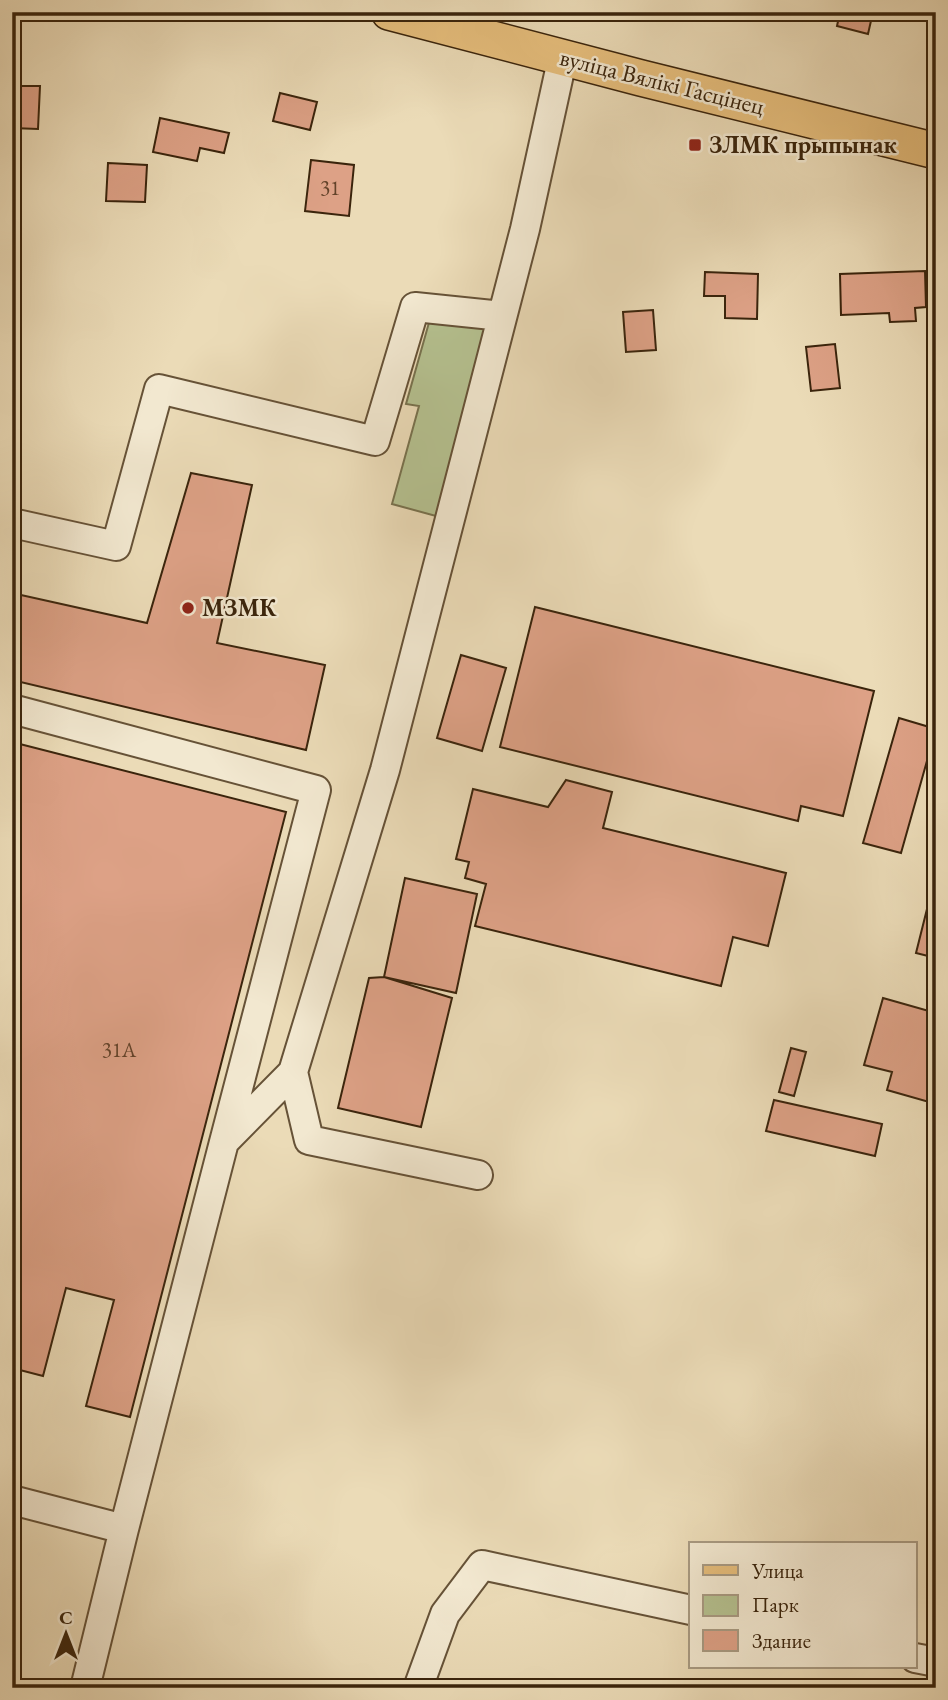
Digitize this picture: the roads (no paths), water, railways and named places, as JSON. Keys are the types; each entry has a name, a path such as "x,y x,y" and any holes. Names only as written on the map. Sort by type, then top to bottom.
{"main road":[{"name":"вуліца Вялікі Гасцінец","path":"389,12 641,78 936,150"}],"lane":[{"path":"225,1142 293,1072 385,771 525,229 563,56"},
{"path":"12,523 116,546 159,389 375,441 415,307 502,316"},
{"path":"12,709 316,790 85,1688"},
{"path":"293,1072 309,1140 478,1175"},
{"path":"12,1500 124,1529"},
{"path":"418,1688 445,1614 482,1565 689,1610"},
{"path":"916,1658 936,1662"}],"place":[{"name":"ЗЛМК прыпынак","path":"695,145"},
{"name":"МЗМК","path":"188,608"}]}
